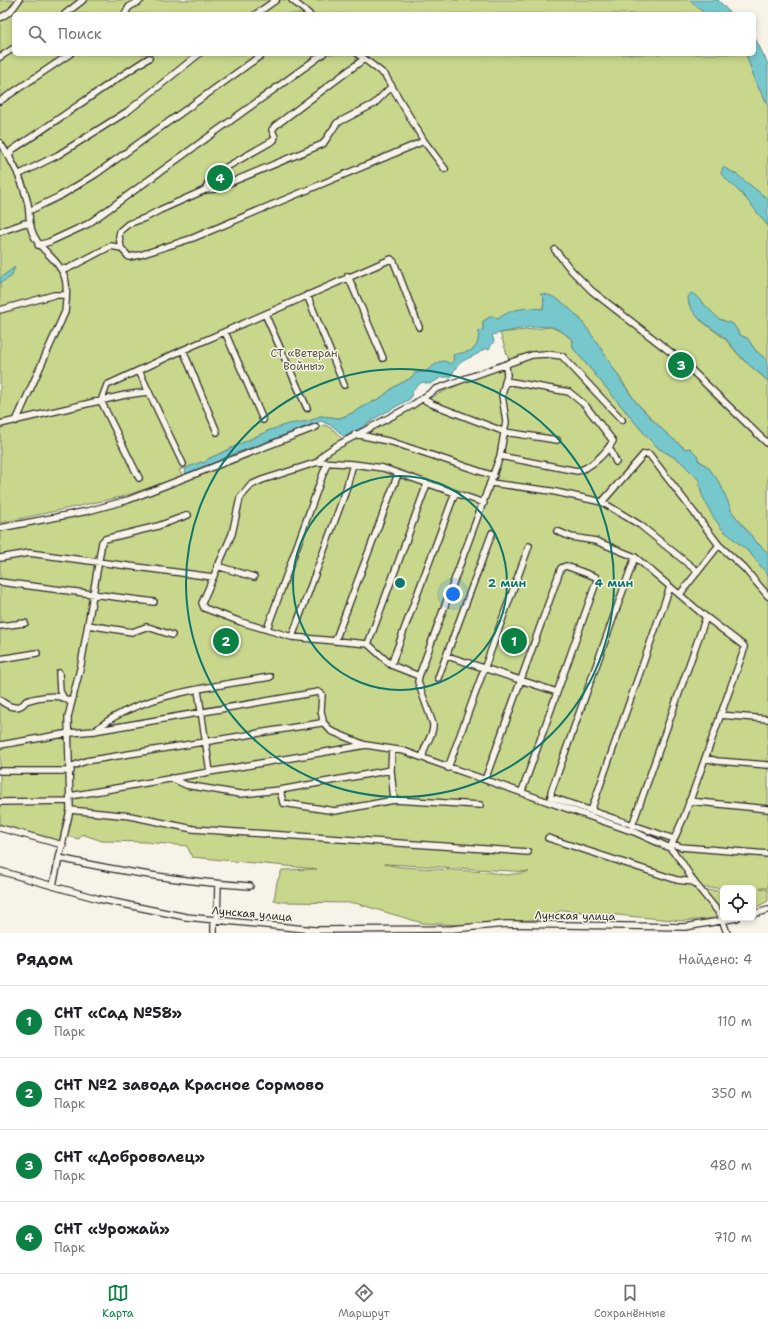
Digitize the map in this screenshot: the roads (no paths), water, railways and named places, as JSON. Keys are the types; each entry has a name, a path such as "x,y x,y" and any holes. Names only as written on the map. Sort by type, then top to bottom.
{"street":[{"path":"0,18 11,11 19,0"},
{"path":"68,12 83,0"},
{"path":"126,12 129,7 141,0"},
{"path":"259,12 276,0"},
{"path":"292,0 307,12"},
{"path":"0,57 12,49"},
{"path":"0,101 67,56"},
{"path":"18,175 58,155 128,111 197,56"},
{"path":"29,211 60,196 96,174 260,56"},
{"path":"38,245 49,242 88,224 320,56"},
{"path":"360,56 385,75 424,140 445,169"},
{"path":"9,156 12,150 117,78 149,58"},
{"path":"205,190 211,176 274,140 275,137 272,130 275,126 364,59"},
{"path":"392,86 374,104 337,123 322,144 215,189 205,190 145,218 128,224 120,231 119,236 121,248 129,257 140,255 193,238 424,140"},
{"path":"0,142 18,175 29,211 30,226 38,245 60,268 65,279 66,295 65,312 16,420"},
{"path":"0,232 25,223 30,226"},
{"path":"60,268 68,269 111,246 121,248"},
{"path":"555,250 572,271 592,291 682,361 768,444"},
{"path":"140,478 101,401 107,385 348,276 390,259 394,262 419,327"},
{"path":"348,276 383,358"},
{"path":"0,310 54,295 66,295"},
{"path":"307,295 344,385"},
{"path":"265,314 307,408"},
{"path":"225,332 263,420"},
{"path":"183,350 217,432"},
{"path":"318,462 324,454 355,434 423,399 436,389 506,366 532,355 546,354 562,356 622,420"},
{"path":"423,758 423,753 434,731 433,724 418,682 419,676 494,476 500,456 506,422 502,395 506,381 506,366"},
{"path":"139,371 147,392 183,464"},
{"path":"500,456 577,471 586,469 609,447 613,441 612,437 581,401 569,392 506,381"},
{"path":"0,424 147,392"},
{"path":"423,399 432,404 505,432 557,440"},
{"path":"0,528 88,511 128,500 316,427"},
{"path":"355,434 392,442 494,476"},
{"path":"609,447 616,462"},
{"path":"602,502 644,454 649,454 719,545 744,568 768,596"},
{"path":"419,676 391,665 368,644 292,637 241,622 204,608 202,603 232,534 240,498 245,490 251,485 318,462 354,464 383,468 484,503"},
{"path":"267,630 327,463"},
{"path":"292,637 345,493 354,464"},
{"path":"335,641 398,474"},
{"path":"491,483 551,491 602,502 640,525 697,571"},
{"path":"368,644 427,484"},
{"path":"391,665 455,493"},
{"path":"53,885 70,810 70,733 68,717 81,664 102,542 105,539 158,526 188,515"},
{"path":"557,532 571,537 596,541 635,557 706,617 744,646 744,650 705,758 672,844"},
{"path":"438,678 492,533"},
{"path":"680,594 719,545"},
{"path":"448,768 529,546"},
{"path":"0,558 29,554 98,561 213,577"},
{"path":"635,557 551,792 552,798 632,826 672,844 694,882 724,922 727,933"},
{"path":"218,566 254,577"},
{"path":"485,780 561,568 566,566 596,576 597,580 522,791"},
{"path":"0,582 154,602"},
{"path":"591,811 670,587"},
{"path":"632,826 706,617"},
{"path":"0,626 25,623"},
{"path":"88,625 132,632 146,627 172,635"},
{"path":"0,659 37,653"},
{"path":"447,656 557,692"},
{"path":"59,672 60,691 71,703"},
{"path":"94,731 107,720 140,703 198,690 270,677"},
{"path":"198,690 210,772"},
{"path":"0,745 70,733 94,731 321,692 323,696 321,706 322,721 331,731 366,745 392,749 423,758 448,768 522,791 637,833 681,847 768,854"},
{"path":"0,700 10,706 18,708 22,706 26,700 35,698 64,697"},
{"path":"720,715 768,719"},
{"path":"0,771 70,769 86,761 322,721"},
{"path":"0,802 70,798 171,778 366,745"},
{"path":"392,749 391,770 394,800"},
{"path":"705,758 717,761 768,765"},
{"path":"171,778 186,785 240,794 280,790 391,770"},
{"path":"280,790 283,803 335,811 394,800 480,805"},
{"path":"689,801 768,810"},
{"path":"70,810 130,816 193,829 528,852"},
{"path":"0,828 63,845"},
{"path":"548,838 678,880 694,882"},
{"path":"59,858 99,867 218,884 250,886"},
{"name":"Лунская улица","path":"0,871 139,908 186,918 315,930 452,929 506,924 628,930 685,927 727,921"},
{"path":"214,933 218,884"},
{"path":"756,913 768,910"}],"water":[{"path":"690,0 718,0 729,12 703,12"},
{"path":"756,40 768,64 768,105 756,83 747,56 756,56"},
{"path":"723,167 736,174 768,199 768,226 745,197 721,174"},
{"path":"15,267 11,277 0,283 0,278"},
{"path":"691,293 695,295 719,319 733,324 740,335 747,338 756,351 767,360 768,381 740,356 726,339 702,321 692,311 688,297"},
{"path":"540,294 554,297 568,307 582,321 628,391 642,409 685,449 690,448 698,456 698,460 709,468 721,485 732,512 758,544 768,553 768,575 750,553 722,529 712,515 702,495 699,480 679,460 658,448 648,438 573,348 573,340 566,334 552,327 531,327 492,335 494,341 489,349 484,349 462,362 454,370 451,377 442,377 430,384 422,382 413,390 410,399 344,437 334,427 321,421 231,455 192,474 185,473 186,468 201,462 204,463 208,459 270,430 288,424 310,421 320,416 340,418 350,414 382,397 394,387 411,378 415,373 425,372 439,362 445,361 450,364 454,360 453,355 472,350 475,347 477,344 479,331 483,330 483,321 492,316 498,319 503,315 519,309 543,309 544,298"}],"place":[{"name":"СНТ «Урожай»","path":"220,178"},
{"name":"СНТ «Доброволец»","path":"681,365"},
{"name":"СНТ №2 завода Красное Сормово","path":"226,641"},
{"name":"СНТ «Сад №58»","path":"514,641"}],"park label":[{"name":"СТ «Ветеран Войны»","path":"304,359"}]}
